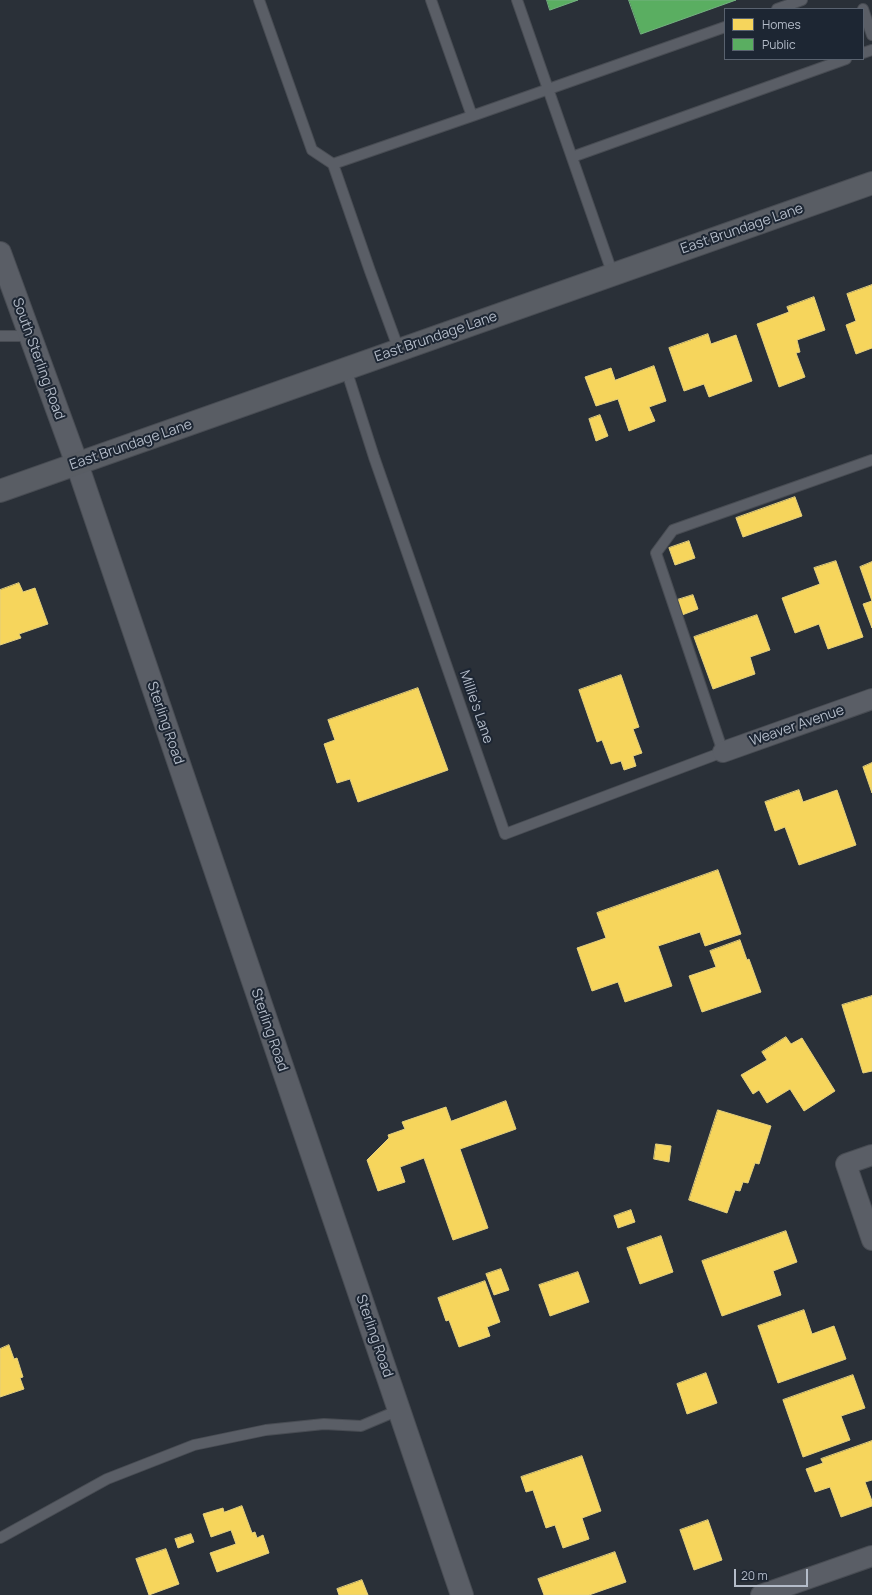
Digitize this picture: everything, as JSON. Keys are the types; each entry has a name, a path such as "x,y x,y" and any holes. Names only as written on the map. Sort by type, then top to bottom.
{"main road":[{"name":"East Brundage Lane","path":"0,491 872,183"}],"street":[{"name":"South Sterling Road","path":"0,253 77,464"},
{"name":"Sterling Road","path":"77,464 462,1595"},
{"name":"Weaver Avenue","path":"722,752 872,699"},
{"path":"872,1155 846,1164 872,1240"},
{"path":"761,1595 872,1556"}],"lane":[{"path":"260,0 312,150 333,164 399,350"},
{"path":"431,0 472,116"},
{"path":"517,0 613,274"},
{"path":"780,8 802,0"},
{"path":"864,12 872,35"},
{"path":"333,164 724,27"},
{"path":"572,157 843,60"},
{"path":"0,336 30,336"},
{"name":"Millie's Lane","path":"346,369 374,456 506,834 722,752"},
{"path":"722,752 656,552 673,530 872,460"},
{"path":"0,1538 107,1479 194,1445 266,1430 324,1424 361,1426 399,1410"}],"building: Homes":[{"path":"872,285 872,348 856,354 846,325 856,321 847,294"},
{"path":"814,297 825,330 797,340 800,352 796,353 805,377 779,387 757,324 789,312 787,307"},
{"path":"708,334 711,344 736,335 752,381 709,397 704,384 684,391 669,348"},
{"path":"654,366 666,401 649,407 655,421 629,431 618,399 596,406 585,377 611,368 615,380"},
{"path":"600,415 608,436 596,441 589,419"},
{"path":"795,497 802,516 743,537 736,518"},
{"path":"689,541 695,558 675,565 669,548"},
{"path":"836,561 863,637 828,649 819,624 795,633 782,598 820,584 814,568"},
{"path":"872,562 872,601 860,567"},
{"path":"19,583 23,592 35,588 48,624 19,634 21,638 0,645 0,590"},
{"path":"693,595 698,609 682,615 677,600"},
{"path":"872,601 872,628 863,604"},
{"path":"757,615 770,650 750,657 755,674 713,689 694,637"},
{"path":"621,675 639,727 633,729 642,753 633,756 636,766 624,770 621,761 611,764 602,740 597,742 579,690"},
{"path":"418,688 448,770 358,802 350,779 337,783 324,744 335,740 328,720"},
{"path":"872,763 872,793 863,767"},
{"path":"799,790 803,802 837,790 856,845 799,865 785,827 775,831 765,802"},
{"path":"718,870 741,934 705,946 700,932 658,946 672,986 625,1002 618,982 592,991 577,948 606,938 597,913"},
{"path":"740,940 747,960 749,959 761,992 702,1012 689,976 716,967 710,951"},
{"path":"872,996 872,1071 863,1073 842,1005"},
{"path":"786,1037 791,1044 802,1038 835,1091 804,1111 790,1089 767,1103 759,1090 753,1094 741,1075 767,1060 762,1052"},
{"path":"506,1101 516,1129 460,1149 488,1228 453,1240 424,1158 400,1167 405,1182 378,1191 367,1160 389,1138 388,1135 405,1129 402,1122 446,1107 451,1121"},
{"path":"718,1110 771,1126 759,1164 755,1163 748,1183 743,1182 740,1191 735,1190 727,1213 689,1200"},
{"path":"656,1144 671,1146 669,1162 654,1159"},
{"path":"631,1210 635,1222 618,1228 614,1216"},
{"path":"786,1231 797,1262 773,1271 781,1295 722,1316 702,1261"},
{"path":"661,1236 673,1272 640,1284 627,1248"},
{"path":"501,1269 509,1290 494,1295 486,1274"},
{"path":"578,1272 589,1302 550,1316 539,1285"},
{"path":"485,1281 500,1322 487,1327 490,1336 459,1347 449,1320 446,1321 438,1298"},
{"path":"804,1310 812,1334 834,1326 846,1359 778,1383 758,1326"},
{"path":"9,1345 14,1359 17,1358 23,1377 20,1378 24,1389 0,1397 0,1349"},
{"path":"706,1373 717,1403 687,1414 677,1384"},
{"path":"853,1375 865,1408 841,1416 850,1440 803,1457 783,1400"},
{"path":"872,1441 872,1480 865,1482 872,1501 872,1506 841,1517 830,1487 815,1492 806,1469 823,1463 821,1459"},
{"path":"582,1456 601,1511 582,1518 589,1539 563,1548 555,1525 546,1528 533,1490 526,1492 521,1477"},
{"path":"242,1506 252,1533 255,1532 257,1538 263,1535 269,1553 217,1572 210,1553 236,1544 231,1530 211,1537 203,1514 223,1508 224,1512"},
{"path":"708,1520 722,1560 694,1570 680,1530"},
{"path":"191,1534 194,1542 178,1548 175,1539"},
{"path":"166,1549 179,1584 149,1595 136,1559"},
{"path":"615,1552 626,1582 589,1595 544,1595 538,1579"},
{"path":"362,1580 368,1595 339,1595 337,1589"}],"building: Public":[{"path":"547,0 578,0 550,10"},
{"path":"629,0 736,0 641,34"}]}
